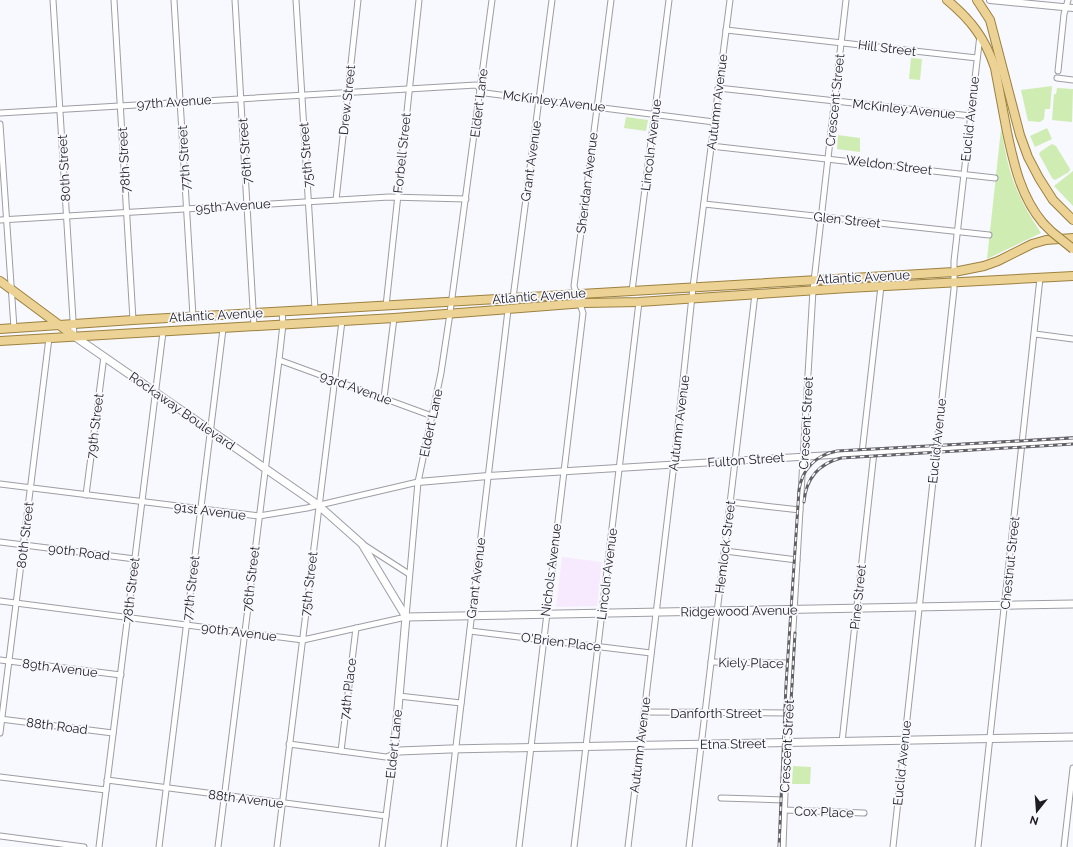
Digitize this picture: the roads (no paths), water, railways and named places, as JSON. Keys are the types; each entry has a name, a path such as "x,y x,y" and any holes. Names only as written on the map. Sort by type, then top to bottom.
{"main road":[{"path":"947,0 970,21 980,34 991,56 995,68 1013,160 1021,186 1030,206 1052,232 1073,248"},
{"path":"977,0 990,20 1020,135 1028,156 1039,178 1053,200 1073,220"},
{"name":"Atlantic Avenue","path":"0,329 193,316 954,272 991,264 1032,244 1046,240 1073,238"},
{"name":"Atlantic Avenue","path":"0,341 223,329 580,304 639,302 813,290 1073,276"},
{"name":"Rockaway Boulevard","path":"0,281 74,336 318,505 362,544 406,617"},
{"name":"Ridgewood Avenue","path":"406,617 1073,604"},
{"name":"Eldert Lane","path":"394,754 406,617"},
{"name":"Etna Street","path":"394,754 399,751 455,749 1073,737"}],"street":[{"name":"80th Street","path":"53,0 74,336"},
{"name":"78th Street","path":"114,0 133,320"},
{"name":"77th Street","path":"174,0 188,209 193,316"},
{"name":"76th Street","path":"235,0 242,98 254,326"},
{"name":"75th Street","path":"296,0 309,201 314,309"},
{"name":"Drew Street","path":"336,200 358,0"},
{"name":"Forbell Street","path":"386,306 419,0"},
{"name":"Eldert Lane","path":"406,617 418,482 441,373 452,302 492,0"},
{"name":"Grant Avenue","path":"513,298 552,0"},
{"name":"Sheridan Avenue","path":"576,294 574,286 611,0"},
{"name":"Lincoln Avenue","path":"632,291 669,0"},
{"name":"Autumn Avenue","path":"628,847 694,287 730,0"},
{"name":"Crescent Street","path":"783,847 786,743 813,290 846,0"},
{"path":"990,0 1017,1 1070,8"},
{"path":"1068,0 1070,8"},
{"path":"1058,71 1064,14 1070,8"},
{"name":"Hill Street","path":"726,30 977,58"},
{"name":"Euclid Avenue","path":"893,847 980,34"},
{"path":"1058,78 1073,80"},
{"name":"McKinley Avenue","path":"348,92 476,85 485,93 714,122"},
{"name":"McKinley Avenue","path":"718,88 971,116"},
{"name":"97th Avenue","path":"0,113 348,92"},
{"path":"0,124 14,328"},
{"name":"Weldon Street","path":"711,146 995,178"},
{"name":"95th Avenue","path":"0,220 397,197 466,199"},
{"name":"Glen Street","path":"704,204 989,235"},
{"name":"Chestnut Street","path":"978,847 1040,278"},
{"path":"862,453 880,286"},
{"name":"Nichols Avenue","path":"519,847 582,313 576,294"},
{"name":"Hemlock Street","path":"689,847 755,294"},
{"name":"Lincoln Avenue","path":"574,847 639,302"},
{"name":"Grant Avenue","path":"444,847 508,310"},
{"name":"76th Street","path":"218,847 279,360 282,312"},
{"path":"384,398 394,318"},
{"name":"75th Street","path":"277,847 318,505 342,321"},
{"name":"77th Street","path":"159,847 223,329"},
{"name":"78th Street","path":"99,847 163,332"},
{"path":"1035,334 1073,339"},
{"name":"80th Street","path":"0,733 49,338"},
{"name":"79th Street","path":"86,495 104,356"},
{"name":"93rd Avenue","path":"279,360 432,416"},
{"name":"Fulton Street","path":"418,482 563,471 1073,440"},
{"name":"Pine Street","path":"842,742 874,452"},
{"name":"91st Avenue","path":"0,484 201,510 268,516 418,482"},
{"path":"730,502 800,510"},
{"name":"90th Road","path":"0,542 135,560"},
{"name":"Rockaway Boulevard","path":"362,544 409,574"},
{"path":"725,550 797,560"},
{"name":"90th Avenue","path":"0,601 302,640 406,617"},
{"name":"74th Place","path":"341,751 356,628"},
{"name":"O'Brien Place","path":"470,631 651,653"},
{"name":"89th Avenue","path":"0,660 120,675"},
{"name":"Kiely Place","path":"711,662 791,663"},
{"path":"399,696 461,704"},
{"name":"Danforth Street","path":"644,712 788,713"},
{"name":"88th Road","path":"1,719 113,733"},
{"path":"290,744 386,757 394,754"},
{"name":"Eldert Lane","path":"382,847 394,754"},
{"path":"1064,847 1073,768"},
{"path":"0,777 106,790"},
{"name":"88th Avenue","path":"107,780 386,816"},
{"path":"721,798 784,800"},
{"name":"Cox Place","path":"784,810 864,813"},
{"path":"0,836 84,847"}],"railway":[{"path":"779,847 786,685 799,490 803,476 807,469 811,464 823,456 837,451 1073,438"},
{"path":"804,502 807,486 815,473 826,464 841,458 1073,444"},
{"path":"790,719 795,633"}]}
